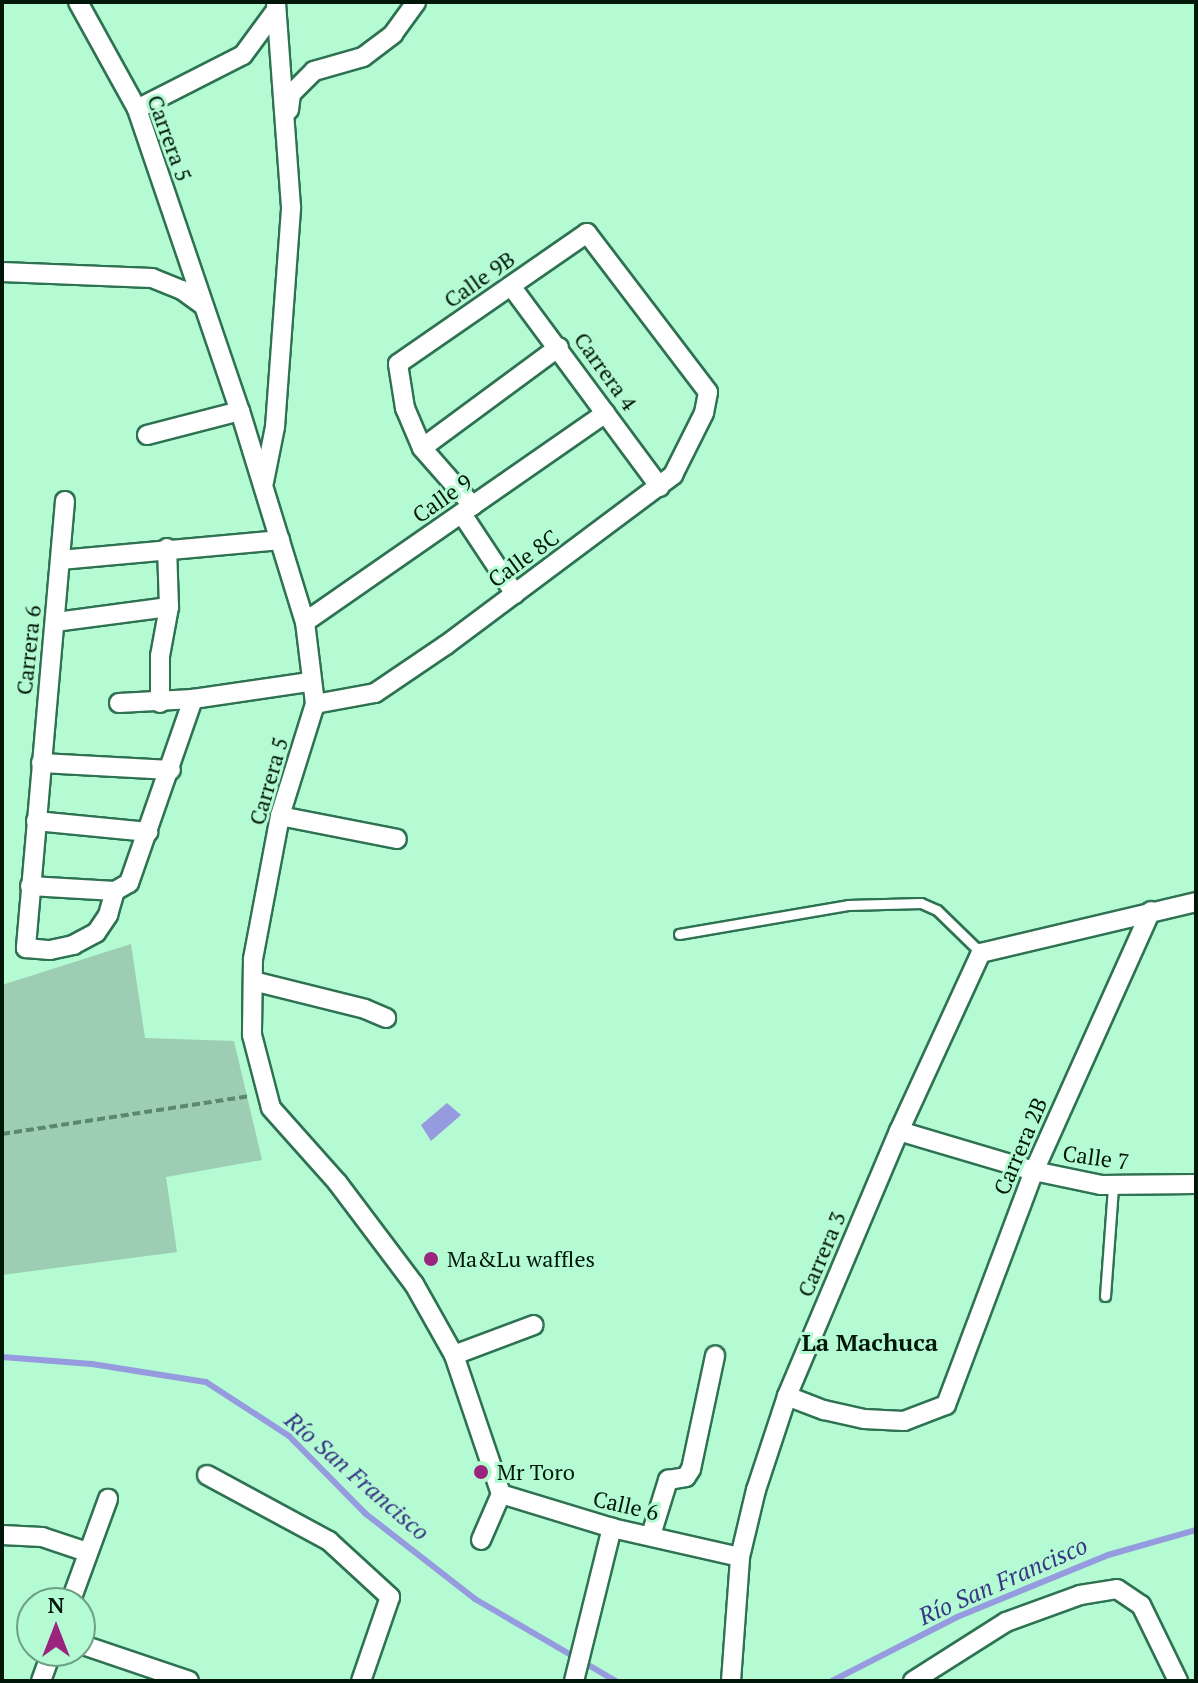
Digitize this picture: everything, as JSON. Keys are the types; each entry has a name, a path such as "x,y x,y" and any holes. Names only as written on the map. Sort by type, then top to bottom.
{"street":[{"name":"Carrera 5","path":"78,2 137,109 240,411 305,622 315,704 280,816 253,959 252,1035 271,1108 337,1182 414,1284 454,1355 501,1494"},
{"path":"286,129 291,94 314,71 363,57 393,34 416,2"},
{"path":"137,109 243,55 275,7"},
{"path":"263,484 275,427 291,207 275,7"},
{"name":"Calle 9B","path":"422,448 405,408 398,364 587,233 708,392"},
{"path":"2,272 152,278 182,290 203,305"},
{"name":"Carrera 4","path":"511,286 660,487"},
{"path":"515,594 467,510 422,448 559,347"},
{"name":"Calle 8C","path":"315,704 375,693 660,487 673,475 704,413 708,392"},
{"path":"147,435 240,411"},
{"name":"Calle 9","path":"305,622 606,413"},
{"name":"Carrera 6","path":"65,501 26,948 50,950 73,945 96,933 122,887"},
{"path":"61,560 280,540"},
{"path":"160,703 160,656 169,607 167,548"},
{"path":"56,622 169,607"},
{"path":"119,703 160,703 310,682"},
{"path":"30,886 122,887 148,832 193,699"},
{"path":"41,763 171,770"},
{"path":"280,816 397,839"},
{"path":"36,821 148,832"},
{"path":"981,953 1196,902"},
{"name":"Carrera 2B","path":"787,1396 824,1410 904,1421 946,1405 1034,1171 1151,911"},
{"name":"Carrera 3","path":"731,1681 740,1557 756,1490 787,1396 899,1131 981,953"},
{"path":"253,981 365,1009 386,1018"},
{"name":"Calle 7","path":"899,1131 1034,1171 1113,1187 1196,1184"},
{"path":"454,1355 534,1325"},
{"path":"651,1535 668,1480 686,1477 691,1469 715,1356"},
{"path":"207,1475 329,1541 390,1597 361,1681"},
{"path":"481,1540 501,1494"},
{"name":"Calle 6","path":"501,1494 612,1528 740,1557"},
{"path":"75,1587 108,1499"},
{"path":"574,1681 612,1528"},
{"path":"2,1535 42,1537 87,1552"},
{"path":"913,1681 1006,1622 1080,1595 1117,1589 1141,1605 1178,1681"},
{"path":"96,1649 189,1681"}],"lane":[{"path":"679,934 848,905 921,903 937,910 981,953"},
{"path":"1105,1296 1113,1187"}],"path":[{"path":"2,1134 268,1093"}],"green space":[{"path":"131,944 145,1038 234,1041 262,1160 166,1177 177,1252 2,1275 2,985"}],"water":[{"path":"447,1103 461,1115 431,1141 421,1125"}],"waterway":[{"name":"Río San Francisco","path":"2,1357 92,1364 206,1382 289,1436 366,1514 475,1599 616,1681"},
{"name":"Río San Francisco","path":"832,1681 957,1617 1108,1555 1196,1530"}],"place":[{"name":"Ma&Lu waffles","path":"431,1259"},
{"name":"Mr Toro","path":"481,1472"}],"district":[{"name":"La Machuca","path":"870,1343"}]}
